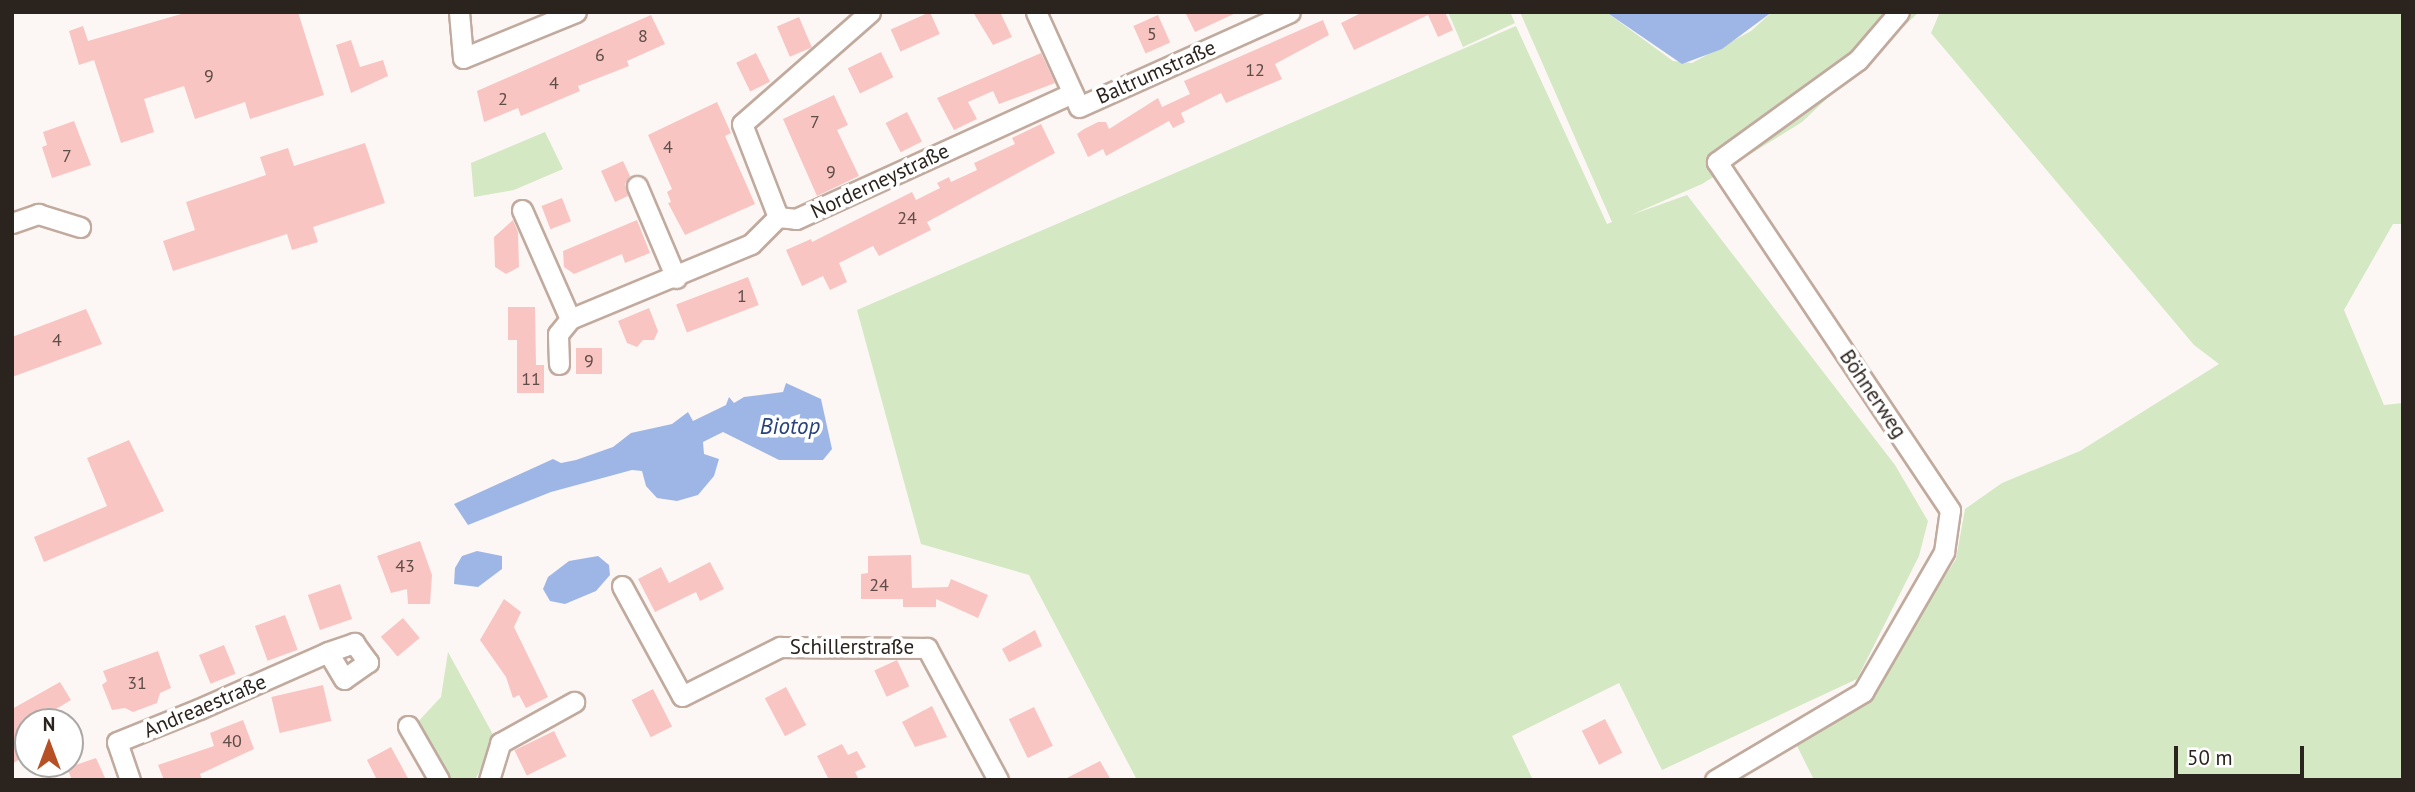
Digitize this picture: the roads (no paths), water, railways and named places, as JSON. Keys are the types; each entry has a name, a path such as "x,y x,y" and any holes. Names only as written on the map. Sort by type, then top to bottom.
{"street":[{"path":"459,12 463,58 576,12"},
{"path":"559,364 558,334 570,319 676,278 751,244 778,217 742,124 870,12"},
{"name":"Baltrumstraße","path":"1036,12 1079,107 1290,12"},
{"name":"Böhnerweg","path":"1715,780 1863,692 1944,552 1950,510 1717,162 1858,60 1899,12"},
{"name":"Norderneystraße","path":"778,217 796,219 1072,93"},
{"path":"637,186 676,278"},
{"path":"522,210 570,319"},
{"path":"12,223 38,214 80,228"},
{"name":"Schillerstraße","path":"622,586 682,696 780,647 927,648 998,780"},
{"name":"Andreaestraße","path":"130,780 117,742 328,652"},
{"path":"489,780 500,743 574,702"},
{"path":"408,726 439,780"}],"water":[{"path":"1606,12 1772,12 1722,49 1682,64"},
{"name":"Biotop","path":"786,383 821,399 832,449 823,460 779,460 723,432 703,442 704,454 719,459 714,476 698,495 677,501 657,498 646,486 642,471 632,470 551,492 468,525 454,504 553,459 561,463 576,460 613,447 631,433 672,424 688,412 693,421 726,405 729,397 734,403 744,397 783,392"},
{"path":"477,551 502,556 502,569 478,587 454,584 455,568 462,556"},
{"path":"598,556 609,565 610,575 596,591 565,604 550,601 543,589 548,577 569,561"}]}
